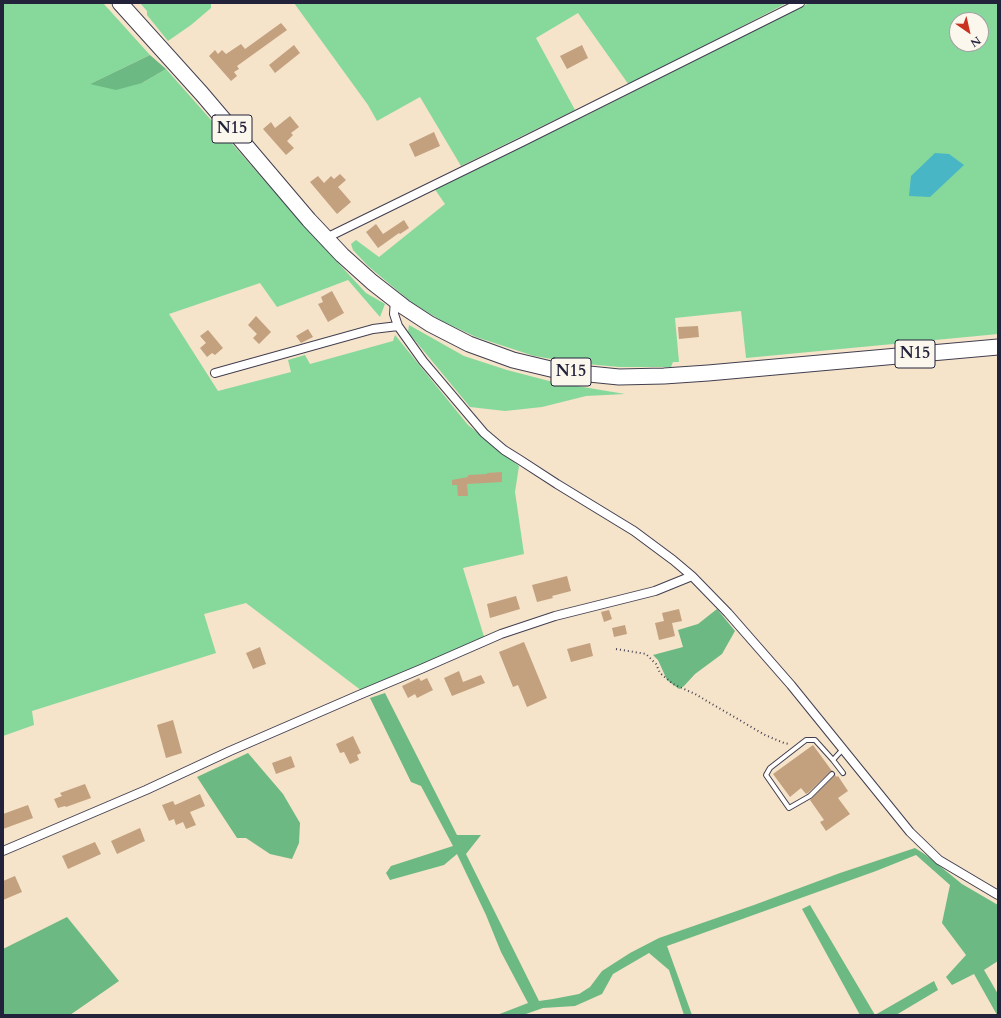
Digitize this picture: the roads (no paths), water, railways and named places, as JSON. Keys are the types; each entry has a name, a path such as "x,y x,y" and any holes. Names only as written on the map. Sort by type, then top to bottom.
{"highway":[{"name":"N15","path":"120,3 202,94 309,220 342,255 372,282 404,307 437,328 469,344 513,360 559,371 619,377 701,374 998,347"}],"street":[{"path":"326,238 800,3"},
{"path":"395,300 394,314 398,326 423,361 484,433 504,450 634,531 674,560 692,576 728,613 770,661 843,748 910,832 939,860 998,896"},
{"path":"215,373 373,329 398,326"},
{"path":"3,851 146,790 230,750 501,634 556,616 655,591 692,576"}],"lane":[{"path":"832,774 810,796 789,808 766,775 770,768 806,740 815,740 843,774"},
{"path":"833,760 843,748"}],"water":[{"path":"935,153 949,154 964,165 930,197 909,196 911,176"}]}
